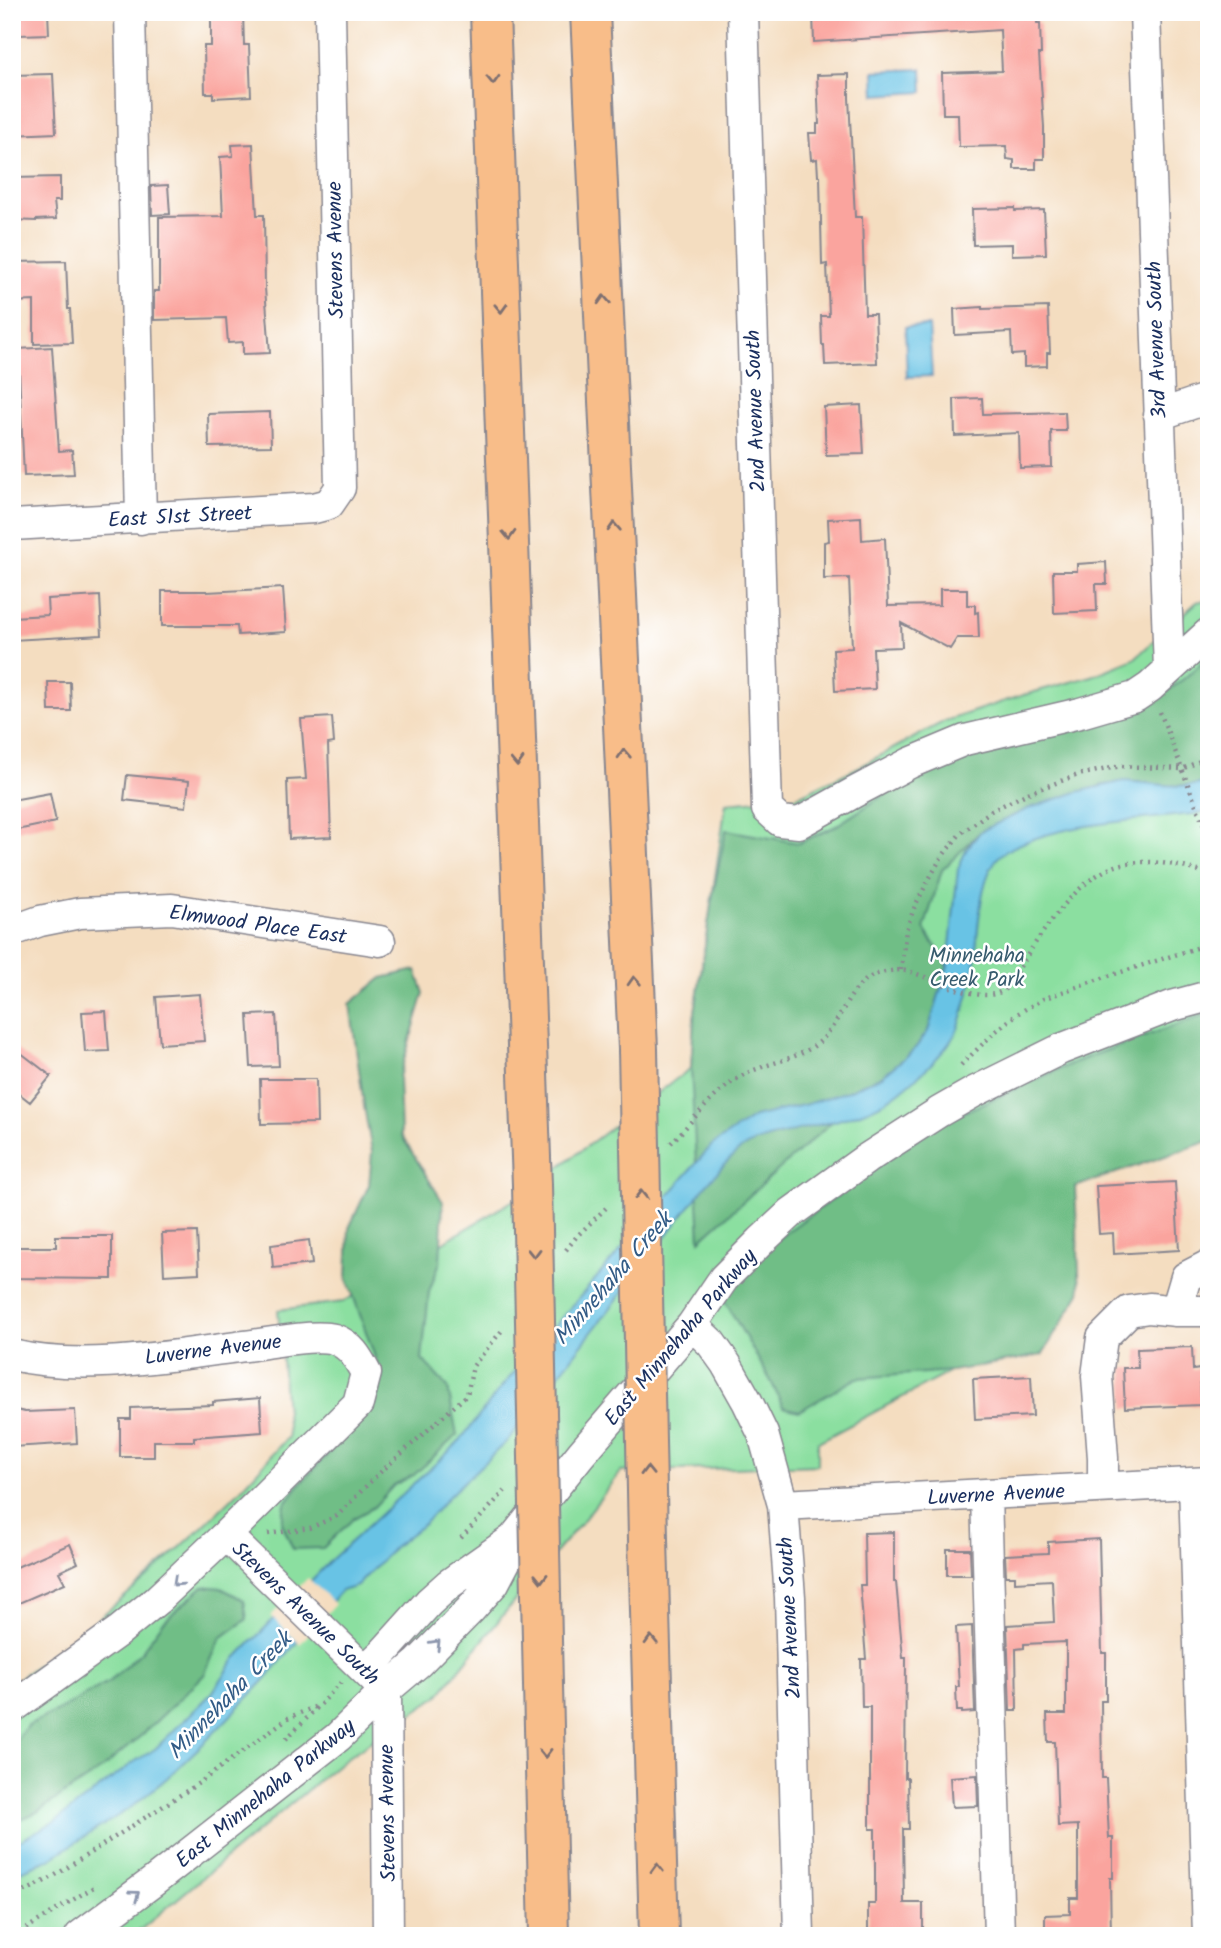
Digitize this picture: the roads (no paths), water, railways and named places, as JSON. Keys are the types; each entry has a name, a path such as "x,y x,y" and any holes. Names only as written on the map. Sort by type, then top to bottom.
{"highway":[{"path":"490,12 532,1185 549,1936"},
{"path":"590,12 638,1049 659,1936"}],"street":[{"path":"130,12 141,519"},
{"name":"Stevens Avenue","path":"330,12 340,488"},
{"name":"2nd Avenue South","path":"743,12 767,809 780,821 799,823 910,763 965,740 1135,697 1160,678"},
{"name":"3rd Avenue South","path":"1145,12 1159,415 1160,678"},
{"path":"1159,415 1209,397"},
{"name":"East 51st Street","path":"12,525 314,508 329,504 340,488"},
{"path":"1160,678 1209,633"},
{"name":"Elmwood Place East","path":"12,931 40,921 80,913 172,909 380,941"},
{"name":"East Minnehaha Parkway","path":"80,1936 338,1737 364,1681 383,1653 449,1584 513,1539 581,1454 692,1325 724,1279 791,1213 822,1189 939,1112 1061,1049 1172,1006 1209,996"},
{"path":"1176,1311 1186,1277 1209,1265"},
{"path":"1103,1487 1097,1376 1102,1338 1129,1311 1149,1308 1209,1311"},
{"name":"2nd Avenue South","path":"692,1325 711,1343 726,1364 764,1434 783,1505 790,1597 799,1936"},
{"name":"Luverne Avenue","path":"12,1355 74,1362 134,1359 302,1339 333,1339 354,1351 366,1373 358,1404 226,1535"},
{"path":"1201,1483 1208,1936"},
{"name":"Luverne Avenue","path":"783,1505 1201,1483"},
{"path":"986,1495 999,1936"},
{"path":"12,1708 119,1631 157,1600 226,1535"},
{"name":"Stevens Avenue South","path":"226,1535 330,1637 364,1681"},
{"name":"Stevens Avenue","path":"364,1681 388,1936"}],"water":[{"path":"922,69 923,92 875,95 874,71"},
{"path":"929,326 932,376 907,377 905,327"},
{"name":"Minnehaha Creek","path":"1124,781 1177,786 1209,782 1209,812 1078,828 1052,833 1006,851 996,860 984,888 974,970 959,1026 952,1040 931,1064 899,1092 861,1113 761,1140 735,1154 707,1184 507,1441 450,1495 425,1523 395,1546 357,1586 341,1591 263,1682 167,1778 133,1806 48,1860 12,1874 12,1845 57,1820 155,1749 212,1693 236,1658 331,1560 457,1444 505,1383 712,1145 754,1117 848,1091 882,1076 913,1051 928,1031 948,965 958,869 966,850 981,831 1030,808 1077,792"}],"park label":[{"name":"Minnehaha Creek Park","path":"977,967"}]}
